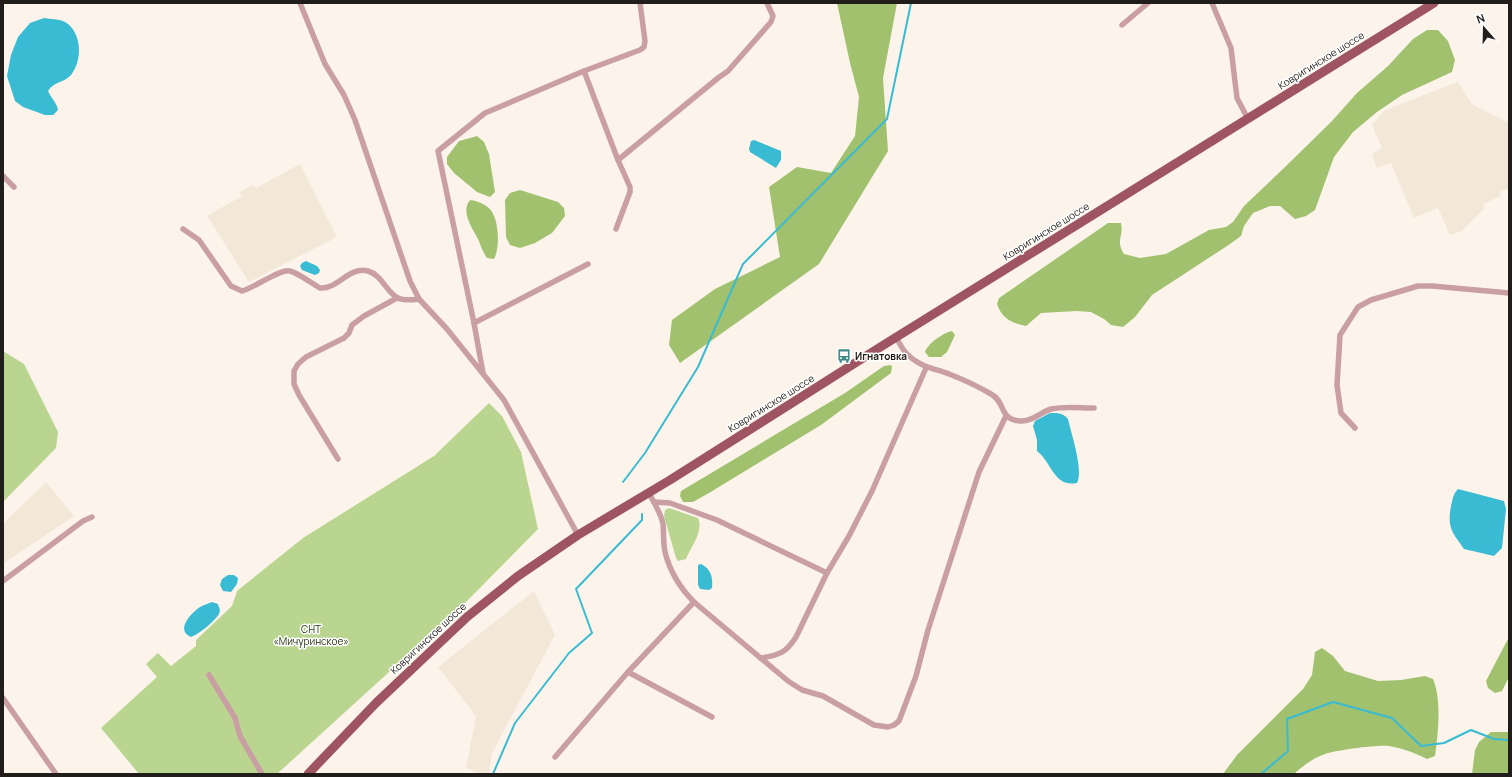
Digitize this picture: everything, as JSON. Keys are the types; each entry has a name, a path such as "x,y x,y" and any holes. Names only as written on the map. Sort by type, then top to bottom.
{"main road":[{"name":"Ковригинское шоссе","path":"308,774 376,702 467,617 518,576 578,535 670,480 896,337 1434,3"}],"street":[{"path":"300,3 325,64 344,95 355,120 410,281 419,299 447,329 504,400 578,535"},
{"path":"483,374 482,360 438,151 485,113 644,47 645,41 640,3"},
{"path":"618,160 728,71 771,22 773,16 767,3"},
{"path":"1122,25 1148,3"},
{"path":"1212,3 1231,48 1237,98 1248,119"},
{"path":"584,71 618,160 630,187 630,192 616,229"},
{"path":"3,176 14,187"},
{"path":"183,229 199,240 231,286 242,291 250,289 284,270 291,271 323,289 355,272 368,271 376,275 397,298 408,300 419,299"},
{"path":"474,323 588,264"},
{"path":"1355,428 1341,413 1337,385 1340,335 1358,307 1371,300 1418,286 1509,292"},
{"path":"338,459 299,396 294,384 294,371 298,364 306,357 344,338 349,333 352,325 364,316 397,298"},
{"path":"896,337 906,353 926,368 949,374 992,394 1000,403 1006,416 1013,420 1021,421 1033,418 1051,409 1094,408"},
{"path":"761,658 782,653 789,648 827,573 850,536 872,491 926,368"},
{"path":"648,493 654,502 662,524 665,551 669,564 683,591 694,602 736,639 788,681 802,690 823,696 874,724 888,727 899,721 916,676 928,630 980,472 1006,416"},
{"path":"654,502 670,503 717,520 827,573"},
{"path":"3,581 77,526 92,517"},
{"path":"555,757 628,672 694,602"},
{"path":"628,672 712,717"},
{"path":"209,675 235,718 240,736 262,774"},
{"path":"3,698 56,774"}],"shaded area":[{"path":"1458,82 1472,104 1509,123 1509,188 1500,192 1501,196 1483,204 1485,208 1462,231 1450,235 1438,208 1414,218 1391,163 1377,168 1372,154 1382,148 1372,125 1385,110"},
{"path":"300,164 337,237 249,282 207,216 242,196 240,192 253,185 256,188"},
{"path":"46,482 74,516 3,564 3,524"},
{"path":"534,591 555,635 492,753 489,774 481,774 466,768 476,716 438,667"}],"green space":[{"path":"837,3 897,3 883,78 888,151 819,264 680,363 669,345 672,320 715,289 780,257 769,187 797,167 831,173 855,136 859,97"},
{"path":"1427,30 1438,30 1448,41 1455,60 1452,72 1402,95 1377,112 1353,132 1334,157 1315,210 1306,216 1295,219 1280,206 1270,206 1253,213 1244,226 1241,236 1152,295 1135,317 1123,327 1111,325 1104,319 1091,312 1077,311 1041,313 1026,326 1008,320 999,309 997,304 999,298 1108,223 1121,223 1121,249 1124,254 1140,258 1166,254 1209,230 1226,227 1233,222 1244,206 1332,121 1357,93 1388,66 1413,39"},
{"path":"477,136 484,142 489,154 495,192 490,197 477,192 454,173 447,164 447,157 459,141"},
{"path":"520,190 558,202 564,208 565,216 552,233 535,243 520,248 510,245 506,237 505,200 510,193"},
{"path":"470,200 485,205 492,212 496,222 498,236 497,249 494,259 487,258 483,252 468,220 466,210"},
{"path":"952,331 955,335 947,352 941,357 929,357 925,352 929,345 940,336"},
{"path":"3,351 24,364 58,432 56,448 3,502"},
{"path":"884,366 892,366 891,373 821,425 693,502 683,502 680,496 681,491 845,393"},
{"name":"СНТ «Мичуринское»","path":"489,403 502,416 521,452 538,529 466,602 277,774 139,774 101,728 157,677 146,664 158,653 171,666 196,646 196,640 232,606 237,591 303,538 434,456"},
{"path":"669,508 698,518 699,523 698,534 686,559 678,561 664,516 665,510"},
{"path":"1509,637 1509,677 1502,691 1495,693 1488,688 1486,681"},
{"path":"1322,648 1333,656 1345,671 1378,681 1401,680 1425,676 1433,679 1438,697 1438,728 1435,756 1427,759 1399,748 1375,746 1347,749 1325,754 1308,762 1294,774 1223,774 1237,755 1303,689 1312,675 1315,652"},
{"path":"1491,732 1509,732 1509,774 1472,774 1475,750 1479,742"}],"water":[{"path":"44,18 65,22 75,32 79,47 78,62 71,75 53,85 48,91 58,110 53,115 45,115 23,107 15,101 7,76 11,55 18,37 30,23"},
{"path":"754,140 781,151 781,160 776,168 750,152 749,149 751,141"},
{"path":"306,261 317,266 320,270 319,273 315,275 302,270 300,266"},
{"path":"1050,413 1060,414 1068,419 1078,461 1079,477 1077,483 1063,482 1058,478 1042,455 1037,451 1037,440 1033,426 1035,421"},
{"path":"1458,489 1504,501 1506,509 1502,548 1494,556 1464,549 1454,534 1450,525 1450,513 1453,497"},
{"path":"701,564 707,568 712,577 712,588 709,590 700,589 698,585 698,565"},
{"path":"228,575 234,575 238,578 237,584 231,592 223,591 220,585 222,579"},
{"path":"212,602 218,604 220,610 220,613 214,621 191,637 186,634 184,626 189,617 200,607"}],"waterway":[{"path":"623,482 645,453 698,367 743,264 887,119 911,3"},
{"path":"493,774 515,723 569,653 592,633 576,589 642,520 642,514"},
{"path":"1261,774 1288,751 1287,719 1333,702 1392,718 1421,746 1444,743 1471,730 1494,739 1509,740"}],"place":[{"name":"Игнатовка","path":"844,356"}]}
